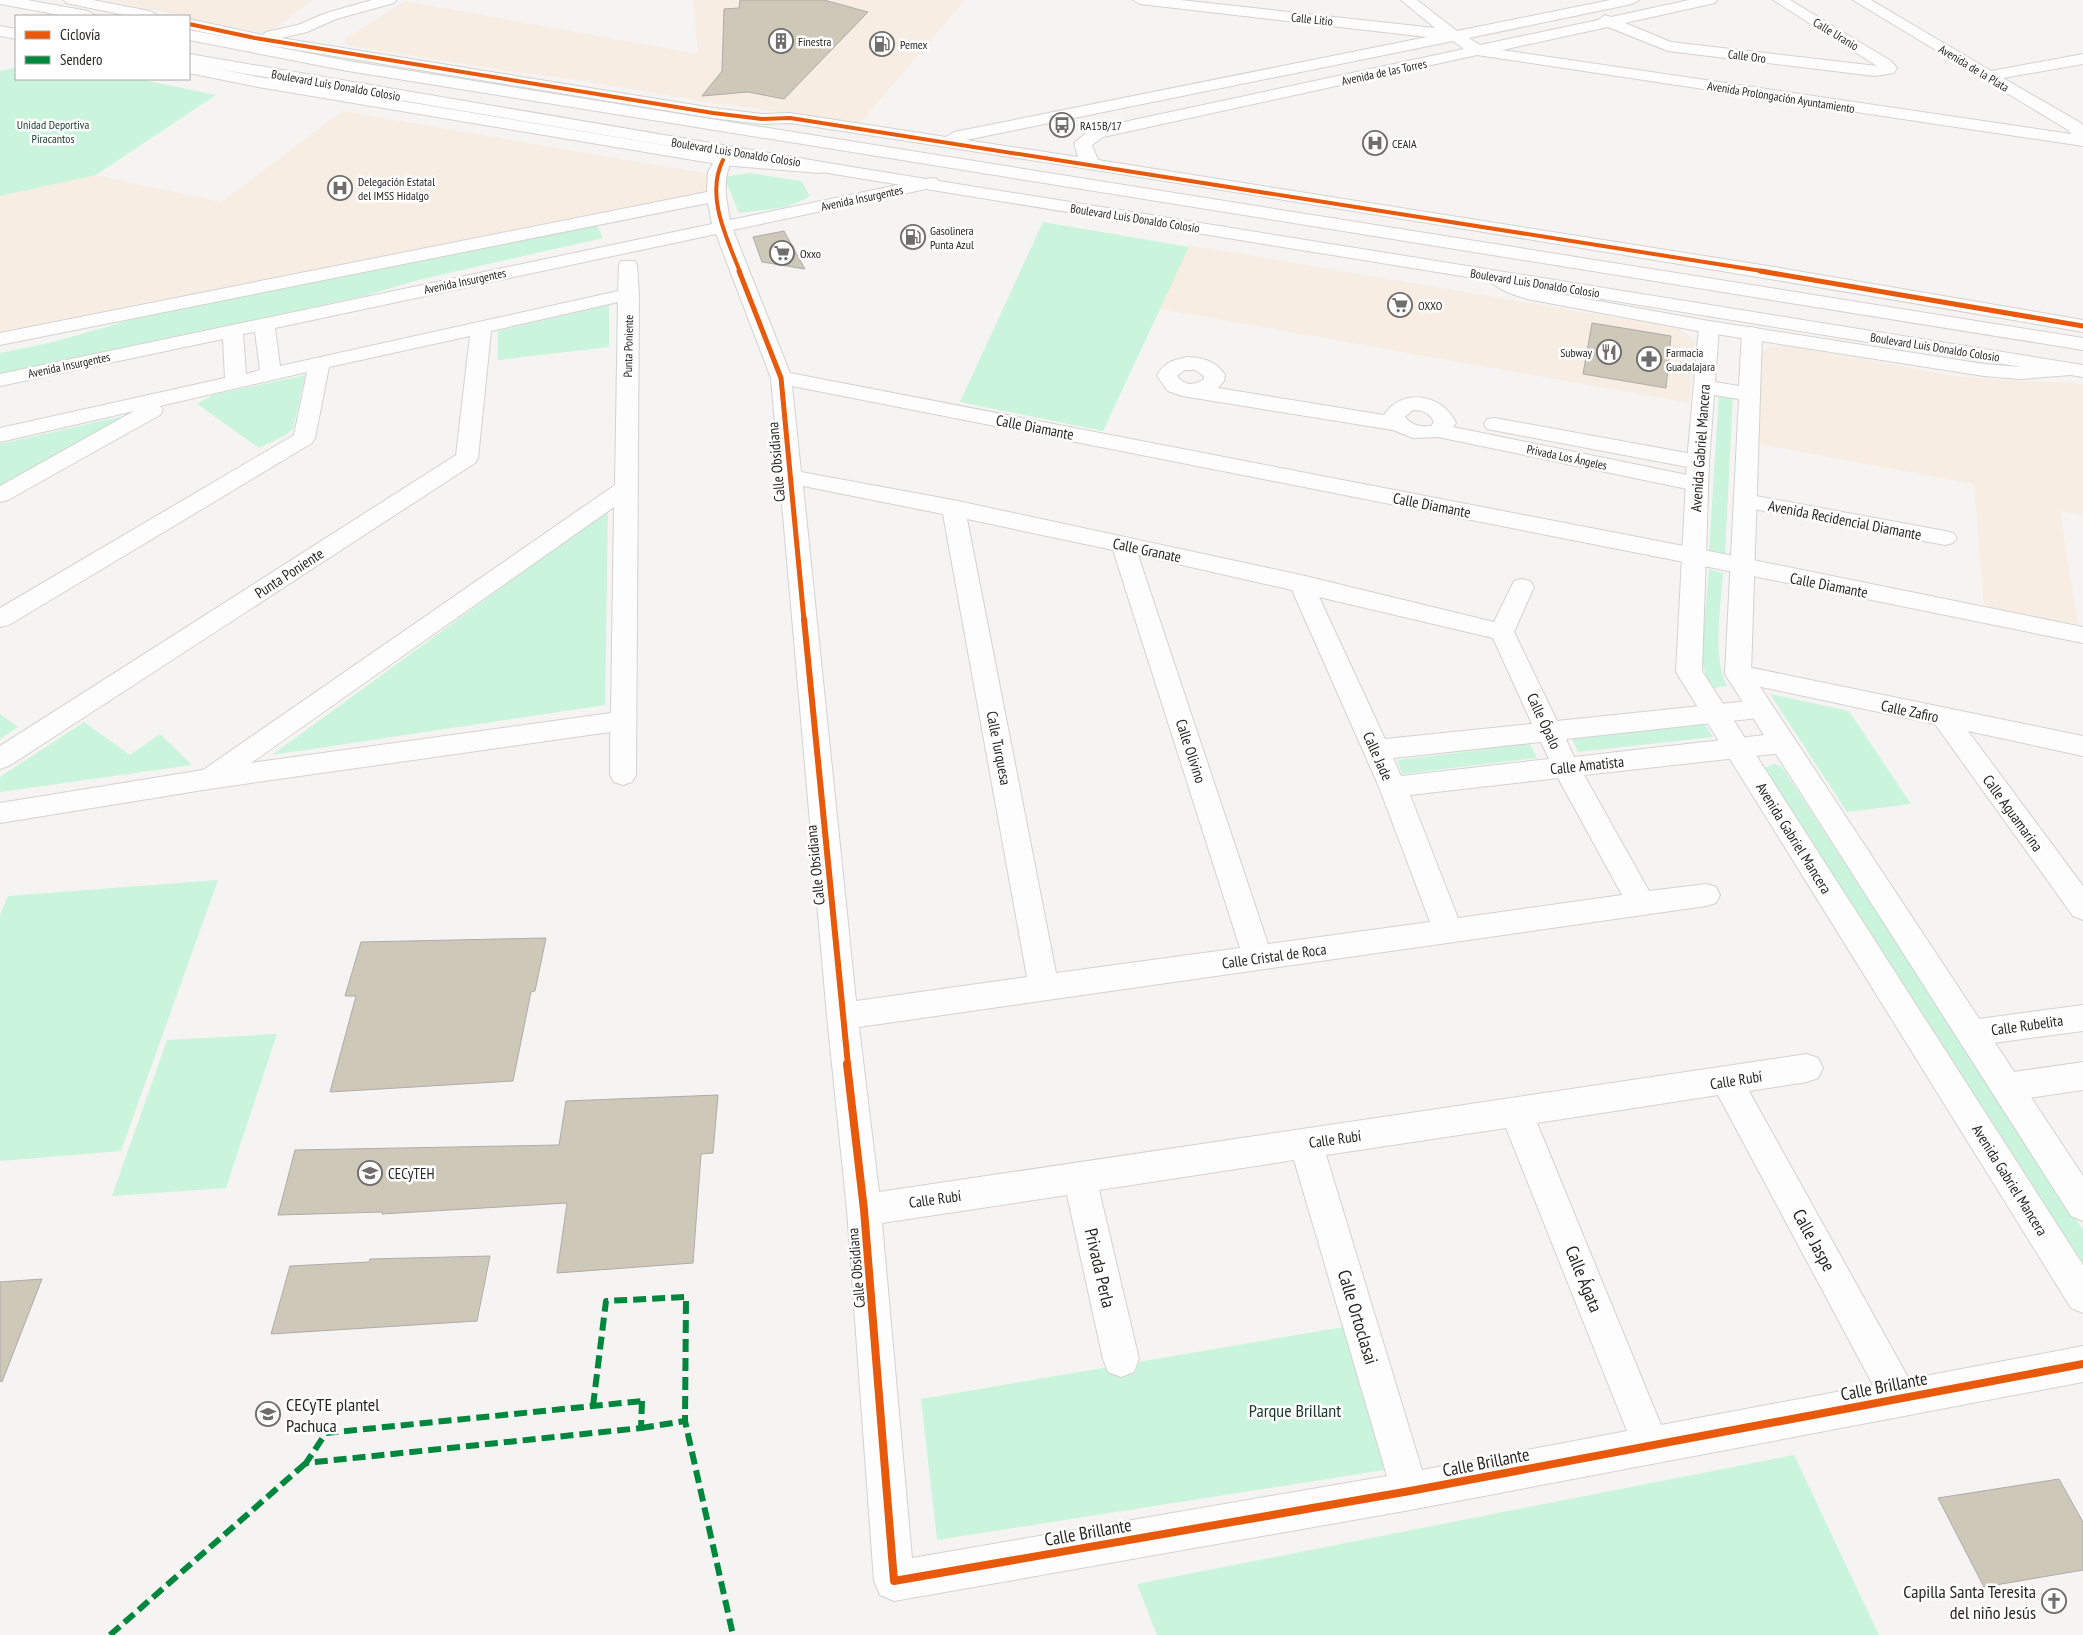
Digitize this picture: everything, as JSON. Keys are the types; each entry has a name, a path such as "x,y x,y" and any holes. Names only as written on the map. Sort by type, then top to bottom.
{"main road":[{"path":"3,0 83,15"},
{"path":"71,0 145,15"},
{"path":"255,38 295,31 365,6 388,0"},
{"name":"Calle Litio","path":"1140,0 1454,36 1479,51"},
{"path":"1247,0 1262,14"},
{"path":"1408,0 1454,36"},
{"path":"936,141 1454,36 1579,4 1632,0"},
{"name":"Calle Uranio","path":"1780,0 1885,64 1889,68 1888,70"},
{"name":"Avenida de la Plata","path":"1860,0 2081,133"},
{"name":"Avenida de las Torres","path":"1092,164 1085,154 1084,143 1097,134 1610,23 1703,1"},
{"path":"1579,4 1610,23"},
{"path":"340,38 365,6"},
{"path":"0,18 15,22"},
{"name":"Calle Oro","path":"1610,23 1668,46 1875,71 1888,70"},
{"path":"190,24 255,38 340,38 713,113 762,119 790,118 1092,164 2083,326"},
{"path":"0,31 15,34"},
{"name":"Boulevard Luis Donaldo Colosio","path":"190,35 348,66 2083,344"},
{"name":"Avenida Prolongación Ayuntamiento","path":"1479,51 2081,133"},
{"name":"Boulevard Luis Donaldo Colosio","path":"190,59 846,171 931,183 1496,277 2080,370"},
{"path":"1988,76 2083,59"},
{"path":"190,68 258,82 723,160 846,171"},
{"name":"Calle Obsidiana","path":"723,160 717,172 716,196 722,226 781,378 842,1016 864,1210 894,1581"},
{"name":"Avenida Insurgentes","path":"0,380 233,329 931,183"},
{"path":"0,339 716,196"},
{"name":"Punta Poniente","path":"623,775 628,265"},
{"path":"1496,277 1518,290 1534,295 1709,327 1984,370 2020,373 2080,370"},
{"name":"Punta Poniente","path":"0,436 629,294"},
{"path":"264,323 271,374"},
{"name":"Punta Poniente","path":"0,759 467,458 481,327"},
{"name":"Avenida Gabriel Mancera","path":"1709,327 1697,473 1689,672 2083,1296"},
{"path":"233,329 236,382"},
{"path":"1752,333 1738,674 1758,709 2083,1205"},
{"path":"0,619 304,438 319,364"},
{"path":"1215,375 1200,364 1178,365 1170,370 1167,376 1169,382 1177,388 1401,415 1425,404 1436,408 1440,422 1416,433 1401,415 1215,375"},
{"path":"1199,391 1209,387 1214,381 1215,375"},
{"name":"Calle Diamante","path":"781,378 1694,556 1742,568 2083,636"},
{"path":"1704,387 1749,394"},
{"name":"Punta Poniente","path":"0,494 178,395"},
{"name":"Privada Los Ángeles","path":"1440,422 1697,473"},
{"name":"Calle Granate","path":"790,477 953,507 1301,583 1502,632"},
{"path":"209,779 626,488"},
{"name":"Avenida Recidencial Diamante","path":"1745,501 1945,538"},
{"name":"Calle Turquesa","path":"953,507 1044,988"},
{"name":"Calle Olivino","path":"1123,545 1258,958"},
{"name":"Calle Jade","path":"1301,583 1393,787 1448,931"},
{"path":"1502,632 1522,587"},
{"name":"Calle Ópalo","path":"1502,632 1566,768 1641,904"},
{"name":"Calle Zafiro","path":"1738,674 2083,746"},
{"path":"1376,750 1758,709"},
{"name":"Calle Aguamarina","path":"1944,718 2083,908"},
{"path":"0,813 209,779 624,721"},
{"name":"Calle Amatista","path":"1393,787 1782,743"},
{"name":"Calle Cristal de Roca","path":"842,1016 1706,895"},
{"name":"Calle Rubelita","path":"1971,1032 2083,1018"},
{"name":"Calle Rubí","path":"864,1210 1806,1068"},
{"path":"2007,1087 2083,1076"},
{"name":"Calle Jaspe","path":"1727,1081 1900,1398"},
{"name":"Calle Ágata","path":"1516,1112 1651,1446"},
{"name":"Calle Ortoclasai","path":"1306,1144 1410,1491"},
{"name":"Privada Perla","path":"1080,1177 1121,1359"},
{"name":"Calle Brillante","path":"894,1581 1410,1491 2083,1364"}],"shaded area":[{"path":"106,0 313,0 268,34 190,18 190,15 177,15"},
{"path":"693,0 965,0 860,123 700,101 559,77 508,71 346,45 344,39 405,1 698,54"},
{"path":"342,111 710,174 705,195 0,333 0,196 96,175 221,202"},
{"path":"1189,245 1678,328 1695,340 1690,403 1160,309"},
{"path":"1785,345 1961,377 2083,384 2083,515 2060,511 2078,624 1984,606 1974,484 1758,444 1760,355 1769,347"}],"green space":[{"name":"Unidad Deportiva Piracantos","path":"15,67 15,80 143,80 216,95 96,175 0,196 0,71"},
{"path":"750,173 801,181 810,196 784,207 739,213 724,177"},
{"path":"1043,222 1189,247 1103,431 960,402"},
{"path":"596,223 603,238 418,280 364,296 0,374 0,353 53,342 137,318"},
{"path":"609,305 609,347 498,360 498,331"},
{"path":"305,375 293,429 284,436 259,448 197,404 213,395"},
{"path":"1719,392 1733,394 1725,555 1709,550"},
{"path":"136,413 0,487 0,444"},
{"path":"608,510 605,705 272,755"},
{"path":"1709,569 1723,573 1719,616 1719,646 1722,674 1727,686 1714,688 1708,682 1701,659"},
{"path":"1770,694 1849,711 1911,804 1847,812"},
{"path":"0,714 18,727 0,739"},
{"path":"84,722 130,755 160,734 192,765 0,792 0,777"},
{"path":"1705,724 1713,737 1578,752 1572,739"},
{"path":"1530,744 1537,758 1402,774 1397,760"},
{"path":"1775,764 1782,767 2083,1230 2083,1271 1764,768"},
{"path":"218,880 121,1151 0,1161 0,915 8,896"},
{"path":"277,1034 226,1188 112,1196 167,1040"},
{"name":"Parque Brillant","path":"1349,1326 1391,1469 937,1540 921,1399"},
{"path":"1794,1455 1879,1635 1157,1635 1137,1584"}],"building":[{"name":"Finestra","path":"740,0 824,0 868,12 784,99 748,92 702,96 722,71 724,9 739,8"},
{"name":"Oxxo","path":"784,231 805,269 762,262 753,237"},
{"path":"1592,323 1671,336 1666,388 1583,374"},
{"path":"546,938 535,991 531,992 513,1081 330,1092 356,996 345,996 361,942"},
{"path":"718,1095 713,1153 701,1154 693,1263 557,1273 567,1203 382,1214 382,1212 278,1215 295,1150 559,1145 566,1101"},
{"path":"490,1256 477,1321 271,1334 290,1266 369,1262 370,1259"},
{"path":"42,1279 2,1382 0,1381 0,1282"},
{"path":"2059,1479 2083,1522 2083,1570 1984,1587 1938,1498"}],"marked path":[{"path":"593,1406 606,1301 686,1297 685,1421"},
{"path":"110,1635 306,1463 326,1433 642,1401 641,1428 306,1463"},
{"path":"641,1428 685,1421 733,1635"}],"cycle path":[{"path":"190,24 255,38 713,113 762,119 790,118 1092,164 1774,273 2083,326"},
{"path":"723,160 717,172 716,196 722,226 781,378 842,1016 864,1210 894,1581 1410,1491 2083,1364"}],"place":[{"name":"Finestra","path":"781,41"},
{"name":"Pemex","path":"882,44"},
{"name":"RA15B/17","path":"1062,125"},
{"name":"CEAIA","path":"1375,143"},
{"name":"Delegación Estatal del IMSS Hidalgo","path":"340,188"},
{"name":"Gasolinera Punta Azul","path":"913,237"},
{"name":"Oxxo","path":"782,253"},
{"name":"OXXO","path":"1400,305"},
{"name":"Subway","path":"1609,352"},
{"name":"Farmacia Guadalajara","path":"1649,359"},
{"name":"CECyTEH","path":"370,1173"},
{"name":"CECyTE plantel Pachuca","path":"268,1414"},
{"name":"Capilla Santa Teresita del niño Jesús","path":"2054,1601"}]}
